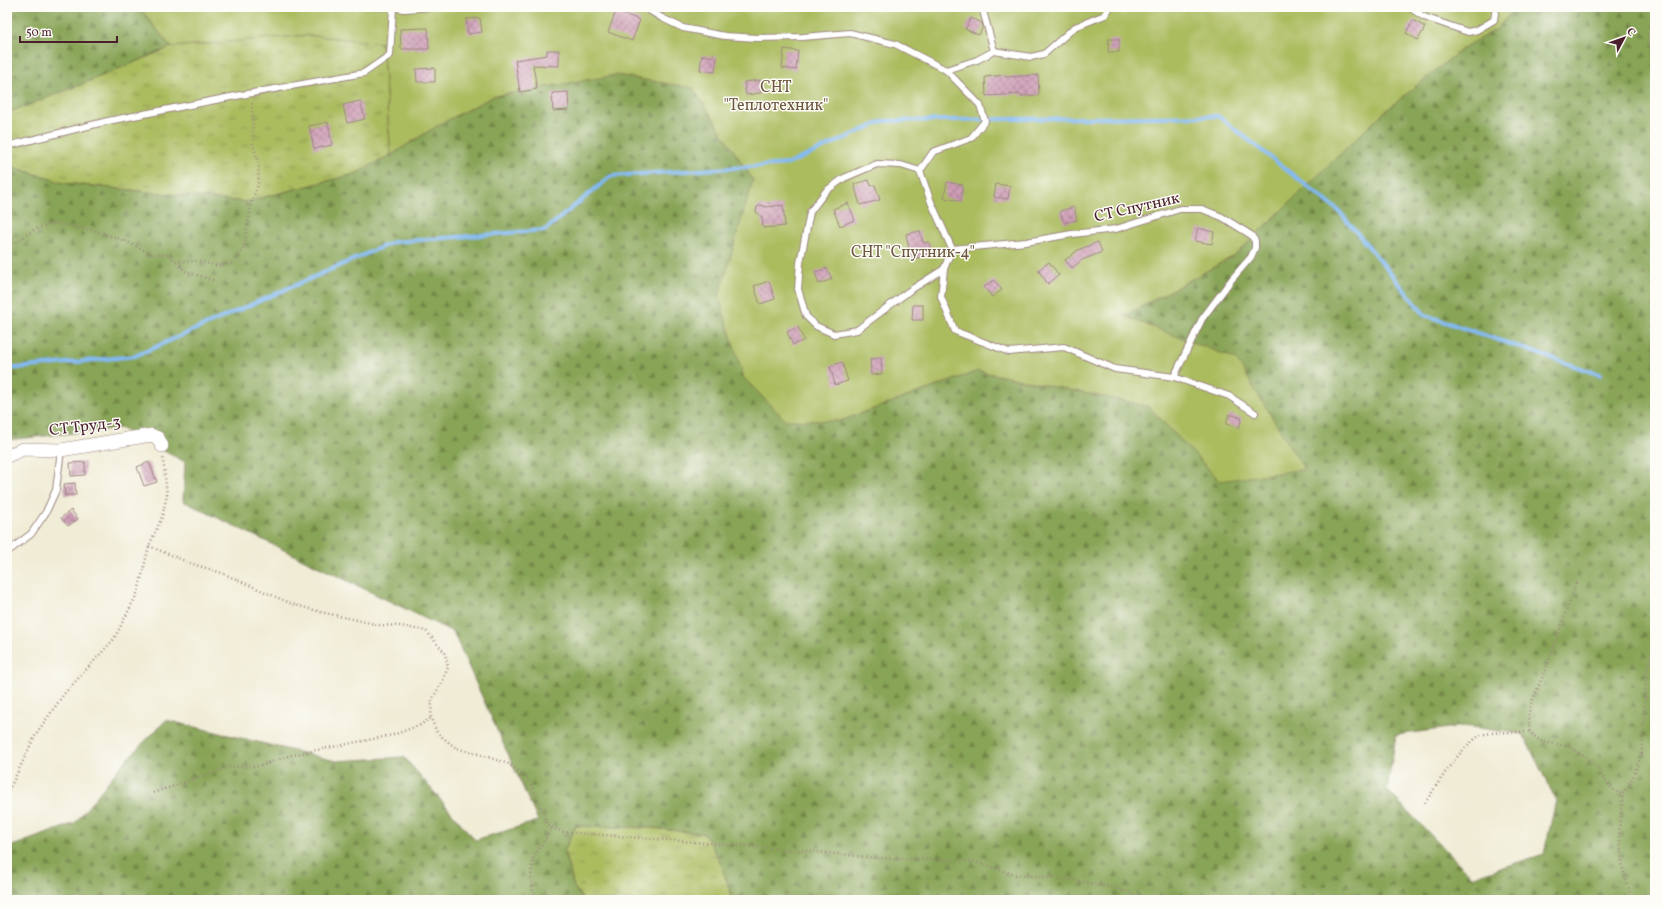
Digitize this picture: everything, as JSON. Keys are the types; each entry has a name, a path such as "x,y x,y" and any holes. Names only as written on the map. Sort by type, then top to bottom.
{"street":[{"name":"СТ Труд-3","path":"7,456 23,450 60,450 151,435 158,438 162,446"}],"lane":[{"path":"7,146 108,121 245,94 364,73 390,55 392,8 404,9 436,7"},
{"path":"644,7 683,28 726,36 758,38 803,37 850,33 895,44 946,70 980,105 985,121 971,138 933,152 920,171"},
{"path":"982,7 994,51"},
{"path":"946,70 977,60 994,51 1031,57 1044,54 1076,27 1105,15 1110,7"},
{"path":"1409,7 1424,17 1468,32 1477,30 1494,20 1496,7"},
{"path":"920,171 901,165 877,164 844,178 826,191 810,212 800,263 798,289 806,316 816,326 834,334 857,330 909,290 944,269"},
{"path":"920,171 931,202 952,249 944,269 941,297 955,331 1009,352 1064,347 1115,368 1174,377 1229,396 1255,412"},
{"name":"СТ Спутник","path":"952,249 1026,242 1072,234 1116,229 1180,209 1202,209 1222,217 1251,235 1255,248 1251,257 1232,279 1202,319 1174,377"},
{"path":"7,552 31,534 46,512 56,490 60,450"}],"path":[{"path":"175,261 197,261 218,266 236,262 244,246 252,200 258,185 259,164 253,145 252,100 245,94"},
{"path":"7,249 35,229 54,223 93,230 126,241 151,254 170,255 185,271 213,280"},
{"path":"7,794 36,734 64,694 114,639 138,592 149,546 162,517 167,495 162,446"},
{"path":"149,546 190,563 222,573 292,604 379,625 401,626 426,631 445,653 448,666 444,680 432,700 431,718 437,733 456,748 509,764 528,779 546,822 552,828 564,832 798,850 875,858 973,861 1016,875 1068,879 1115,888 1149,900"},
{"path":"1576,584 1546,669 1531,704 1528,717 1530,732 1540,741 1570,747 1595,763 1606,781 1616,792 1622,794"},
{"path":"1632,900 1623,870 1619,830 1622,794 1634,774 1642,753 1646,672 1655,644"},
{"path":"153,793 229,767 258,766 292,754 393,735 420,725 431,718"},
{"path":"1425,803 1464,749 1482,735 1530,732"},
{"path":"540,900 533,892 531,878 533,858 552,828"}],"green space":[{"path":"7,7 128,7 144,13 171,47 7,113"},
{"path":"128,7 1515,7 1497,29 1463,48 1383,113 1234,256 1124,316 1236,359 1304,469 1220,481 1148,406 978,371 840,421 785,420 744,378 719,297 753,180 693,88 616,75 494,96 440,124 391,155 382,43 308,35 171,47 144,13"},
{"path":"1515,7 1655,7 1655,900 733,900 720,861 705,834 653,828 576,826 564,851 574,887 583,900 7,900 7,848 75,823 124,762 166,720 336,761 404,757 475,840 538,821 453,632 183,501 185,462 120,428 7,440 7,165 63,183 245,202 355,174 391,155 440,124 494,96 616,75 693,88 753,180 719,297 840,421 978,371 1148,406 1220,481 1236,359 1123,317 1234,256 1383,113 1463,48 1497,29","holes":["1463,726 1523,734 1556,800 1544,854 1472,877 1387,790 1396,735"]},
{"path":"308,35 382,43 391,155 355,174 245,202 63,183 7,165 7,113 171,47"},
{"path":"576,826 653,828 705,834 720,861 733,900 583,900 574,887 564,851"}],"building":[{"path":"616,11 640,20 632,41 608,32"},
{"path":"480,18 482,32 468,34 466,19"},
{"path":"971,18 982,23 983,27 979,35 965,29"},
{"path":"1413,20 1425,27 1418,40 1406,33"},
{"path":"428,28 429,49 401,49 400,29"},
{"path":"1109,39 1119,39 1119,52 1108,52"},
{"path":"784,49 798,51 796,70 782,68"},
{"path":"547,50 559,50 559,66 533,65 537,89 520,92 515,60 547,55"},
{"path":"702,55 717,57 715,72 700,70"},
{"path":"435,68 435,82 417,82 416,69"},
{"path":"1006,75 1006,77 1038,75 1039,95 1021,96 1021,94 986,96 985,77"},
{"path":"760,80 761,93 746,95 744,82"},
{"path":"568,92 569,110 553,111 552,93"},
{"path":"360,101 365,119 347,123 343,105"},
{"path":"328,122 332,145 314,149 309,126"},
{"path":"869,180 871,186 875,185 880,200 860,205 854,184"},
{"path":"947,182 963,185 961,201 944,198"},
{"path":"996,184 1010,186 1008,199 994,197"},
{"path":"848,203 855,220 840,226 833,209"},
{"path":"761,205 766,207 783,205 785,226 763,228 762,217 756,212 757,207"},
{"path":"1074,207 1077,220 1064,223 1060,211"},
{"path":"1198,228 1214,232 1212,244 1195,241"},
{"path":"920,231 923,243 929,242 932,255 911,259 906,234"},
{"path":"1098,242 1102,252 1082,260 1072,268 1065,260 1078,250"},
{"path":"1049,262 1059,275 1048,284 1038,270"},
{"path":"827,268 832,279 819,284 815,272"},
{"path":"994,280 1002,290 992,297 984,287"},
{"path":"769,281 775,299 760,304 754,286"},
{"path":"913,305 923,305 923,320 912,320"},
{"path":"798,327 804,340 793,345 787,332"},
{"path":"881,358 882,374 871,375 870,359"},
{"path":"842,362 848,381 835,385 830,366"},
{"path":"1229,414 1242,418 1239,428 1226,424"},
{"path":"85,462 85,475 71,476 70,463"},
{"path":"149,462 157,482 144,486 137,467"},
{"path":"75,483 76,495 65,495 64,484"},
{"path":"71,510 78,519 68,526 61,518"}],"waterway":[{"path":"7,369 135,356 393,242 545,230 611,176 788,164 883,121 1218,116 1339,211 1425,315 1601,375"}],"park label":[{"name":"СНТ \"Теплотехник\"","path":"776,97"},
{"name":"СНТ \"Спутник-4\"","path":"913,253"}]}
